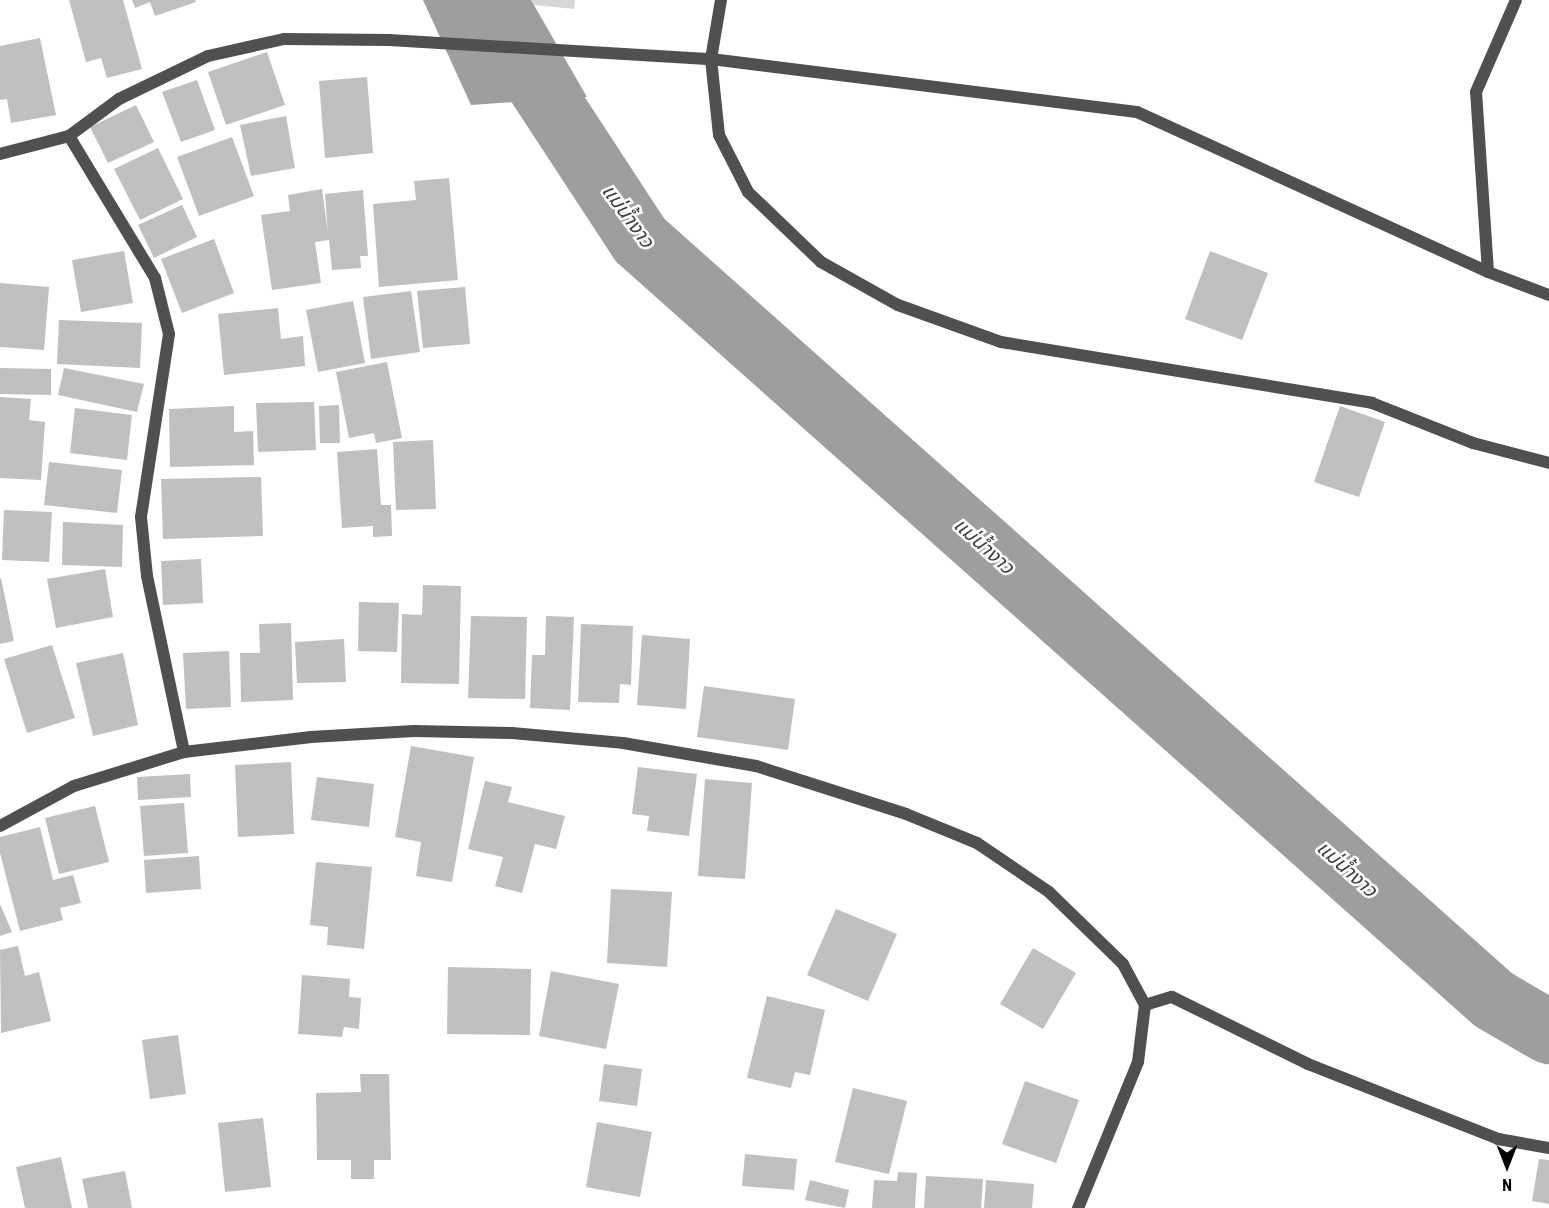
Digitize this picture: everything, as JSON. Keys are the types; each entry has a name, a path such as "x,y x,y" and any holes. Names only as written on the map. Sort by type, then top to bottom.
{"street":[{"path":"721,0 711,59 720,135 748,192 821,262 898,305 1001,342 1372,403 1473,443 1549,463"},
{"path":"1488,272 1476,92 1516,0"},
{"path":"0,154 69,136 119,99 208,56 284,39 390,40 711,59 1137,112 1488,272 1549,295"},
{"path":"69,136 155,278 169,334 141,518 147,576 184,752"},
{"path":"0,826 74,786 184,752 311,737 447,732 622,743 756,766 906,814 977,843 1057,900 1123,964 1145,1005 1138,1062 1078,1208"},
{"path":"1145,1005 1172,997 1308,1064 1498,1139 1549,1148"}],"shaded area":[{"path":"423,0 531,0 587,97 471,105"},
{"path":"531,0 575,0 574,9 534,5"}],"building":[{"path":"69,0 123,0 142,69 107,78 101,58 86,62"},
{"path":"132,0 195,0 196,2 155,16 150,2 135,8"},
{"path":"40,38 56,115 11,123 7,99 0,100 0,46"},
{"path":"267,52 285,105 226,125 208,72"},
{"path":"367,77 373,153 325,158 319,81"},
{"path":"197,80 215,130 181,142 162,92"},
{"path":"136,105 154,142 108,163 90,127"},
{"path":"286,116 295,168 251,176 240,125"},
{"path":"232,137 254,196 199,216 177,157"},
{"path":"158,148 183,199 140,220 114,169"},
{"path":"449,178 458,280 379,287 373,204 416,200 414,181"},
{"path":"322,189 328,233 325,194 363,190 368,256 360,256 361,268 332,270 329,240 315,242 321,283 272,290 261,215 290,211 288,195"},
{"path":"182,205 197,237 154,258 138,225"},
{"path":"214,239 234,293 182,313 161,259"},
{"path":"124,251 133,303 81,312 72,260"},
{"path":"1210,251 1268,273 1242,340 1185,319"},
{"path":"0,283 49,287 44,350 0,347"},
{"path":"465,287 470,344 423,348 417,291"},
{"path":"411,291 420,352 371,359 363,297"},
{"path":"353,301 365,363 318,372 306,310"},
{"path":"278,308 281,339 303,336 305,366 224,375 218,314"},
{"path":"59,320 142,323 140,368 57,364"},
{"path":"387,362 402,438 376,443 374,433 349,438 336,372"},
{"path":"0,368 51,369 51,395 0,394"},
{"path":"64,368 144,384 137,412 58,395"},
{"path":"0,397 31,399 29,420 45,422 41,480 0,478"},
{"path":"314,402 316,450 258,452 256,403"},
{"path":"339,405 340,443 320,443 319,406"},
{"path":"234,406 234,432 253,431 254,465 170,467 169,409"},
{"path":"1340,406 1385,422 1359,497 1314,482"},
{"path":"75,408 132,415 127,460 70,453"},
{"path":"433,440 436,509 396,510 393,442"},
{"path":"377,449 381,505 391,505 392,536 373,537 373,526 342,528 337,452"},
{"path":"49,462 122,470 117,513 44,505"},
{"path":"261,477 263,536 163,539 161,479"},
{"path":"4,510 52,512 49,562 2,560"},
{"path":"63,522 123,525 122,567 62,565"},
{"path":"201,559 203,603 163,605 161,561"},
{"path":"105,569 113,617 56,628 47,579"},
{"path":"0,579 14,641 0,644"},
{"path":"423,585 461,586 459,684 401,683 402,614 422,615"},
{"path":"359,602 399,603 397,652 358,651"},
{"path":"471,616 527,617 525,699 468,698"},
{"path":"546,616 574,617 570,710 530,708 532,655 545,655"},
{"path":"291,623 293,700 241,702 240,653 260,653 259,624"},
{"path":"581,624 633,626 631,685 620,684 619,703 578,702"},
{"path":"642,635 690,639 686,709 637,705"},
{"path":"344,639 346,682 297,683 295,642"},
{"path":"52,645 75,718 27,733 4,659"},
{"path":"229,651 231,707 186,709 183,653"},
{"path":"123,653 138,725 93,736 76,663"},
{"path":"704,686 795,699 788,750 697,737"},
{"path":"411,746 474,757 452,882 416,876 421,842 395,837"},
{"path":"291,762 294,834 238,837 235,765"},
{"path":"638,767 697,774 689,836 647,831 649,816 632,814"},
{"path":"190,774 191,797 138,800 137,777"},
{"path":"317,777 374,784 369,827 311,820"},
{"path":"705,779 752,783 745,879 698,876"},
{"path":"485,781 512,787 508,802 565,816 556,849 535,844 522,893 495,886 503,857 468,849"},
{"path":"184,803 188,853 144,856 140,806"},
{"path":"95,806 109,862 59,874 45,818"},
{"path":"40,827 53,880 73,875 81,903 60,908 63,920 20,931 0,853 0,837"},
{"path":"199,856 201,889 146,893 144,860"},
{"path":"316,862 372,867 364,949 327,945 328,927 310,925"},
{"path":"611,889 672,892 667,967 607,963"},
{"path":"0,904 12,932 0,936"},
{"path":"836,909 897,934 868,1001 807,975"},
{"path":"18,946 25,976 39,972 51,1021 1,1033 0,950"},
{"path":"1033,948 1076,973 1043,1029 1000,1004"},
{"path":"448,967 531,969 530,1035 447,1034"},
{"path":"551,971 619,984 606,1049 539,1036"},
{"path":"302,975 350,979 349,997 361,998 359,1029 344,1027 342,1037 298,1034"},
{"path":"767,996 825,1010 810,1075 795,1072 791,1088 747,1078"},
{"path":"178,1035 186,1094 150,1099 142,1040"},
{"path":"604,1064 642,1069 637,1106 599,1101"},
{"path":"360,1074 389,1074 391,1160 374,1160 374,1179 351,1179 351,1160 317,1160 316,1093 361,1092"},
{"path":"1025,1081 1079,1100 1056,1163 1002,1144"},
{"path":"853,1088 907,1101 889,1174 835,1162"},
{"path":"263,1118 271,1187 225,1192 218,1123"},
{"path":"597,1122 652,1132 640,1197 586,1187"},
{"path":"745,1154 797,1159 794,1190 742,1186"},
{"path":"61,1157 72,1208 25,1208 16,1167"},
{"path":"1539,1159 1549,1160 1549,1204 1532,1201"},
{"path":"125,1171 132,1208 88,1208 82,1179"},
{"path":"898,1172 917,1173 915,1208 872,1208 874,1180 897,1181"},
{"path":"926,1176 983,1179 981,1208 924,1208"},
{"path":"810,1180 849,1190 845,1208 805,1200"},
{"path":"986,1180 1034,1184 1032,1208 984,1208"}],"waterway":[{"name":"แม่น้ำงาว","path":"483,0 640,240 1494,1000 1549,1032"}]}
